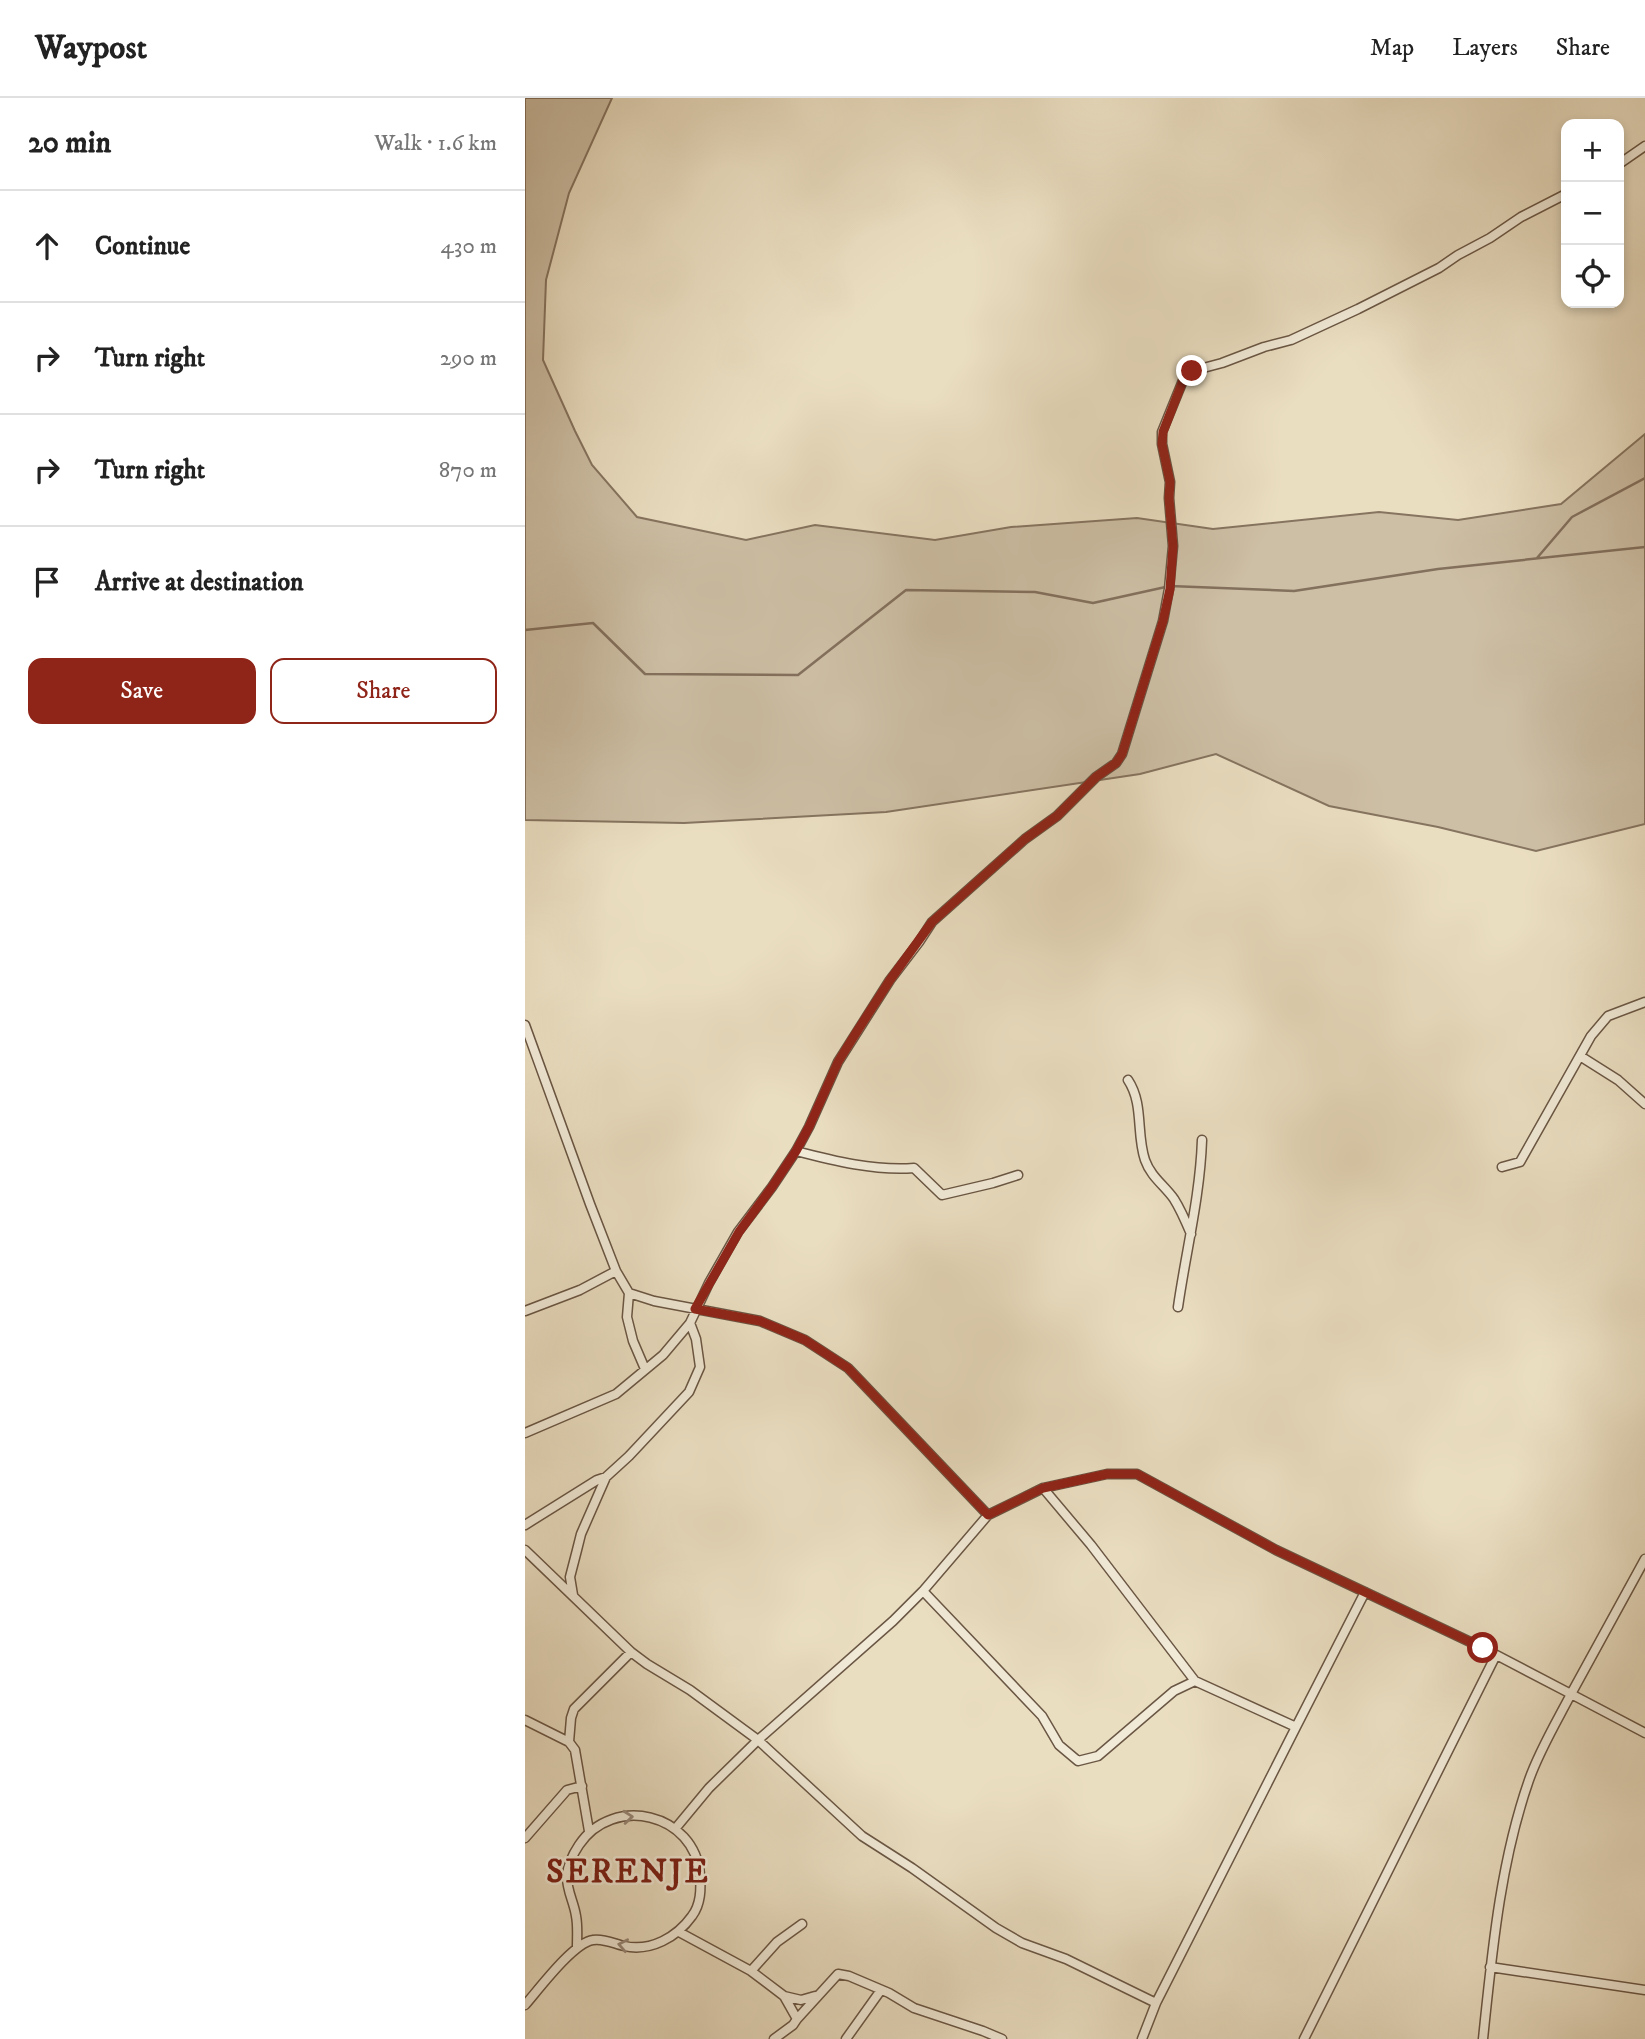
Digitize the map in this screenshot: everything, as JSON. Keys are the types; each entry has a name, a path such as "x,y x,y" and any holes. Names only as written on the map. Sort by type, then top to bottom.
{"street":[{"path":"1624,161 1645,146"},
{"path":"525,1433 616,1394 663,1355 690,1323 695,1309 739,1232 796,1151 838,1062 890,980 932,922 1025,839 1057,816 1096,777 1116,763 1122,754 1163,621 1170,589 1173,546 1170,482 1162,444 1163,432 1184,378 1192,371 1291,340 1357,309 1439,268 1561,197"},
{"path":"1501,1167 1520,1161 1591,1036 1608,1016 1645,1002"},
{"path":"525,1025 616,1271 629,1293 627,1317 633,1341 645,1369"},
{"path":"1580,1056 1618,1080 1645,1104"},
{"path":"1128,1080 1138,1105 1145,1161 1154,1179 1174,1200 1191,1234"},
{"path":"1178,1307 1191,1234 1202,1140"},
{"path":"796,1151 863,1165 914,1168 942,1195 1018,1175"},
{"path":"525,1311 580,1290 616,1271"},
{"path":"629,1293 653,1301 760,1321 805,1340 848,1368 988,1515"},
{"path":"573,1595 570,1577 581,1534 606,1477 689,1392 700,1367 696,1339 690,1323"},
{"path":"675,1829 709,1788 758,1740 923,1591 988,1515 1043,1488 1107,1474 1137,1474 1276,1550 1496,1655 1645,1733"},
{"path":"525,1525 606,1477"},
{"path":"1043,1488 1091,1545 1195,1681 1296,1727"},
{"path":"525,1550 631,1652 690,1690 758,1740 862,1836 1022,1943 1066,1959 1156,2003"},
{"path":"1483,2039 1490,1967 1512,1832 1530,1777 1571,1694 1645,1559"},
{"path":"923,1591 1042,1716 1059,1745 1078,1760 1098,1756 1174,1691 1195,1681"},
{"path":"1142,2039 1156,2003 1365,1592"},
{"path":"569,1742 571,1718 575,1709 631,1652"},
{"path":"1304,2039 1496,1655"},
{"path":"525,1720 569,1742 575,1750 589,1831"},
{"path":"525,1838 567,1790 582,1786"},
{"path":"525,2005 577,1947 593,1940 608,1941 626,1947 645,1947 664,1942 679,1932 694,1913 702,1891 700,1868 691,1845 675,1829 665,1822 646,1816 625,1816 606,1821 589,1831 572,1855 567,1874 569,1894 576,1913 577,1947"},
{"path":"751,1971 777,1942 802,1924"},
{"path":"679,1932 751,1971 784,1996 797,2019"},
{"path":"1490,1967 1645,1990"},
{"path":"775,2039 793,2025 838,1974 881,1990 913,2008 1002,2039"},
{"path":"846,2039 881,1990"},
{"path":"784,1996 801,2000 818,1995"}],"shaded area":[{"path":"525,98 612,98 569,193 546,280 543,360 592,465 637,517 746,540 815,525 935,540 1011,527 1137,518 1213,529 1379,512 1458,520 1561,504 1645,434 1645,824 1536,851 1438,827 1329,806 1216,754 1140,774 886,812 684,823 525,820"}],"waterway":[{"path":"1537,558 1572,517 1645,478"},
{"path":"525,630 593,623 645,674 798,675 906,590 1035,592 1093,603 1170,586 1294,591 1438,569 1645,547"}],"district":[{"name":"SERENJE","path":"628,1872"}],"route":[{"path":"1192,371 1184,378 1164,423 1162,444 1170,482 1173,546 1170,589 1163,621 1122,754 1116,763 1096,777 1057,816 1025,839 932,922 890,980 838,1062 796,1151 739,1232 695,1309 760,1321 805,1340 848,1368 988,1515 1043,1488 1107,1474 1137,1474 1276,1550 1483,1648"}]}
